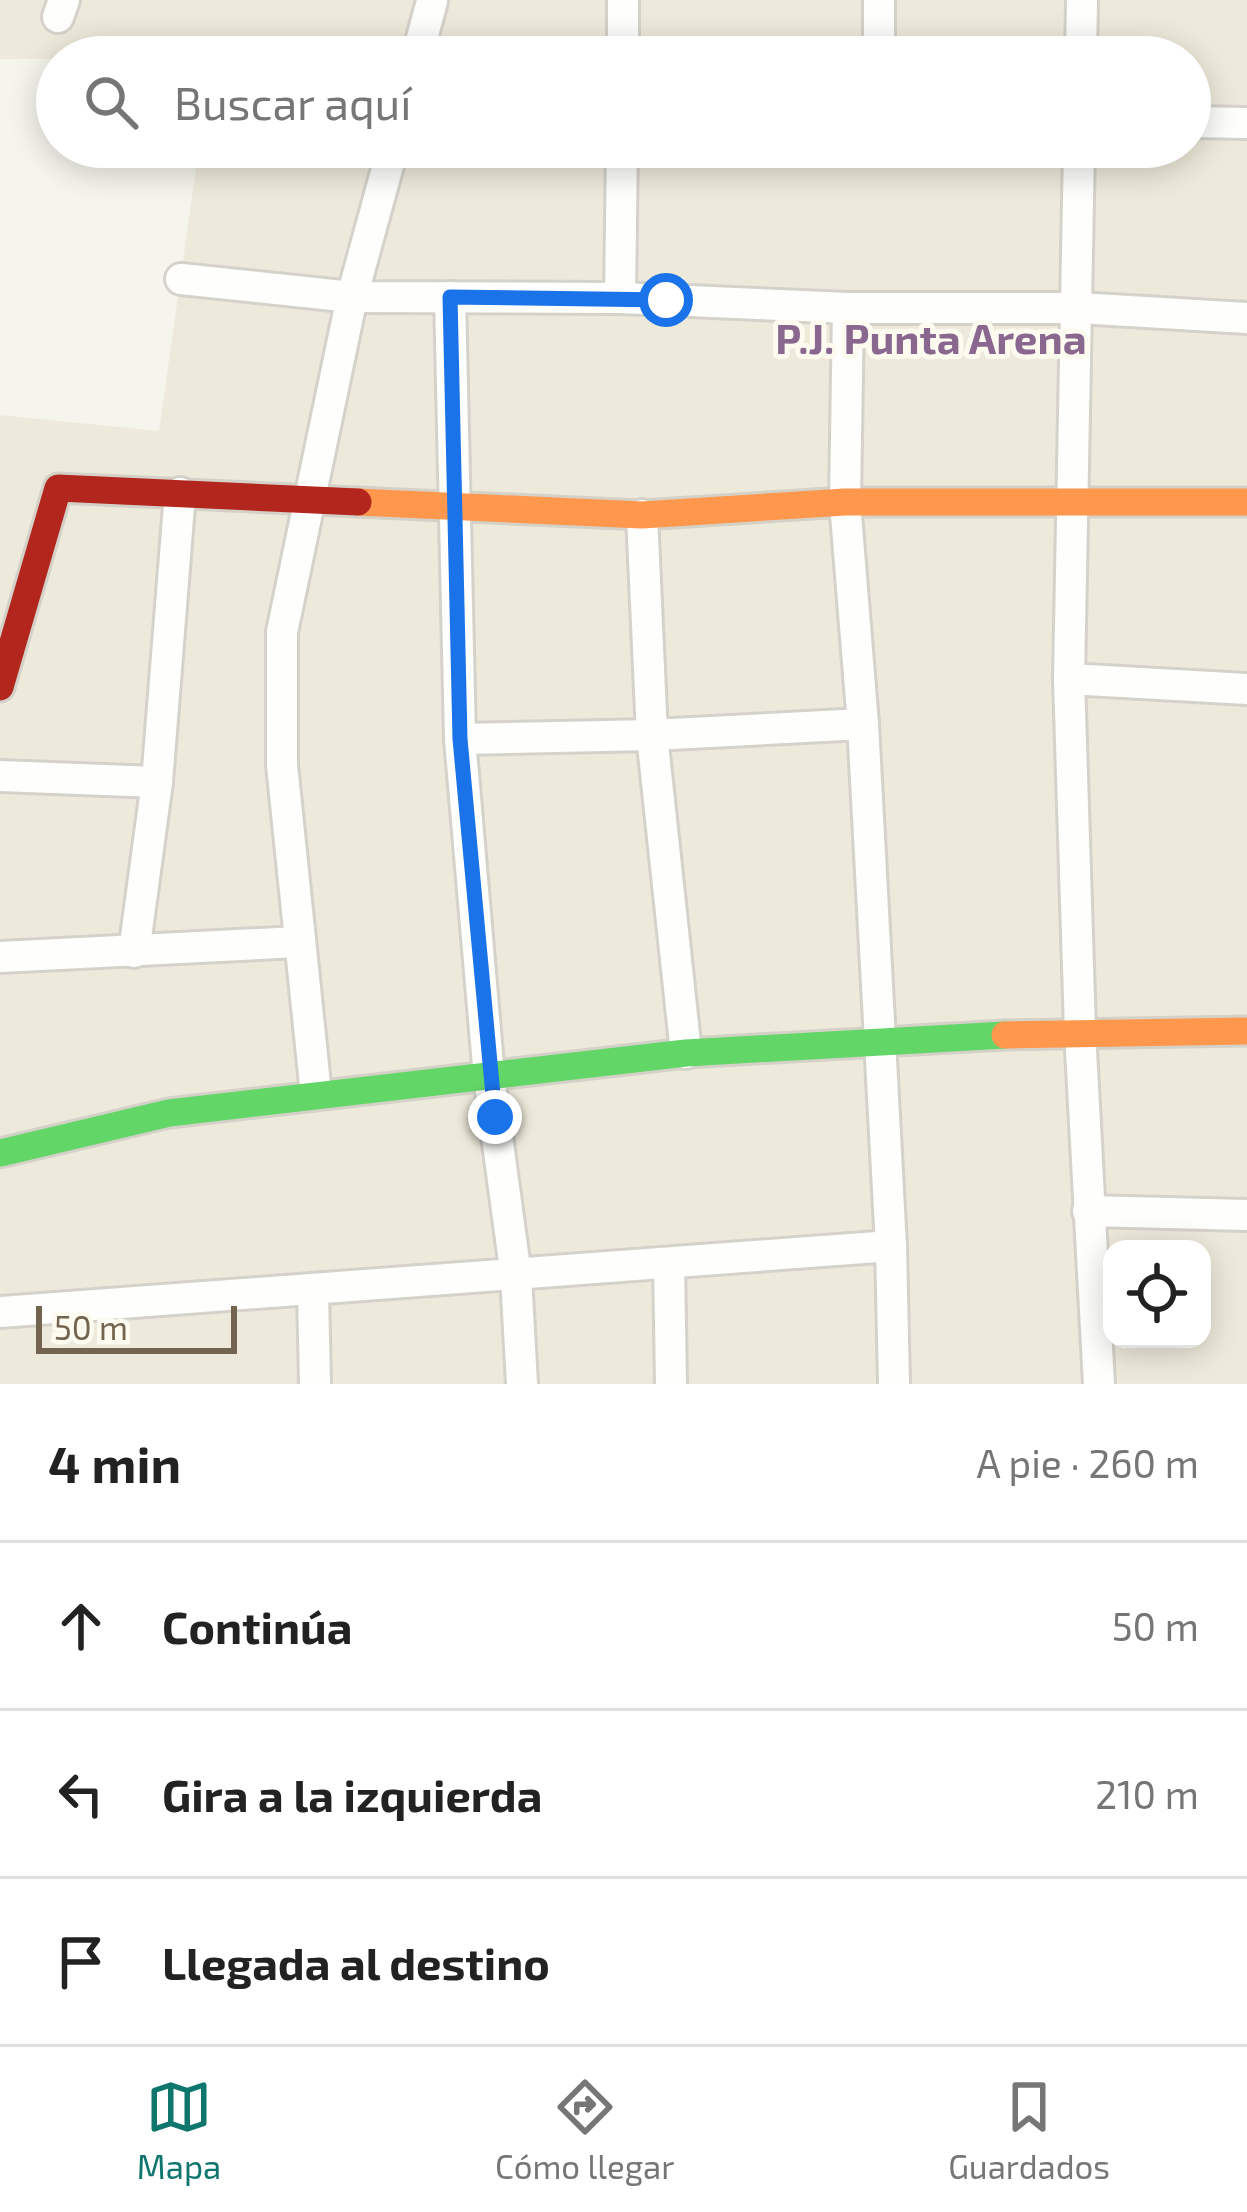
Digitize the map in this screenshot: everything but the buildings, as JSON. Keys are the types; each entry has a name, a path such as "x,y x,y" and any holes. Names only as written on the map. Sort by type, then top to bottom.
{"street":[{"path":"622,36 623,0"},
{"path":"879,0 879,36"},
{"path":"1081,36 1082,0"},
{"path":"423,36 432,1"},
{"path":"1211,122 1247,123"},
{"path":"316,1094 282,765 282,632 352,297 386,168"},
{"path":"620,298 622,168"},
{"path":"1079,168 1069,679 1080,1031 1099,1384"},
{"path":"181,280 352,297 1078,308 1247,318"},
{"path":"450,297 460,739 489,1077 516,1276 521,1384"},
{"path":"848,308 845,502 862,724 891,1246 894,1384"},
{"path":"0,687 58,488 643,515 845,502 1247,502"},
{"path":"134,952 157,782 180,493"},
{"path":"643,515 652,735 686,1053"},
{"path":"1069,679 1247,689"},
{"path":"460,739 862,724"},
{"path":"0,776 157,782"},
{"path":"0,957 298,942"},
{"path":"0,1153 169,1113 686,1053 1080,1031 1247,1031"},
{"path":"1088,1211 1247,1215"},
{"path":"0,1312 891,1246"},
{"path":"669,1263 671,1384"},
{"path":"314,1291 314,1384"}],"shaded area":[{"path":"0,0 1247,0 1247,1384 0,1384 0,415 159,431 196,168 1211,168 1211,36 36,36 36,59 0,59"}],"traffic: fast":[{"path":"0,1153 169,1113 686,1053 1005,1035"}],"traffic: slow":[{"path":"358,502 642,515 845,502 1247,502"},
{"path":"1005,1035 1247,1031"}],"traffic: jam":[{"path":"0,687 58,488 358,502"}],"district":[{"name":"P.J. Punta Arena","path":"931,339"}],"route":[{"path":"495,1117 460,739 450,297 666,300"}]}
